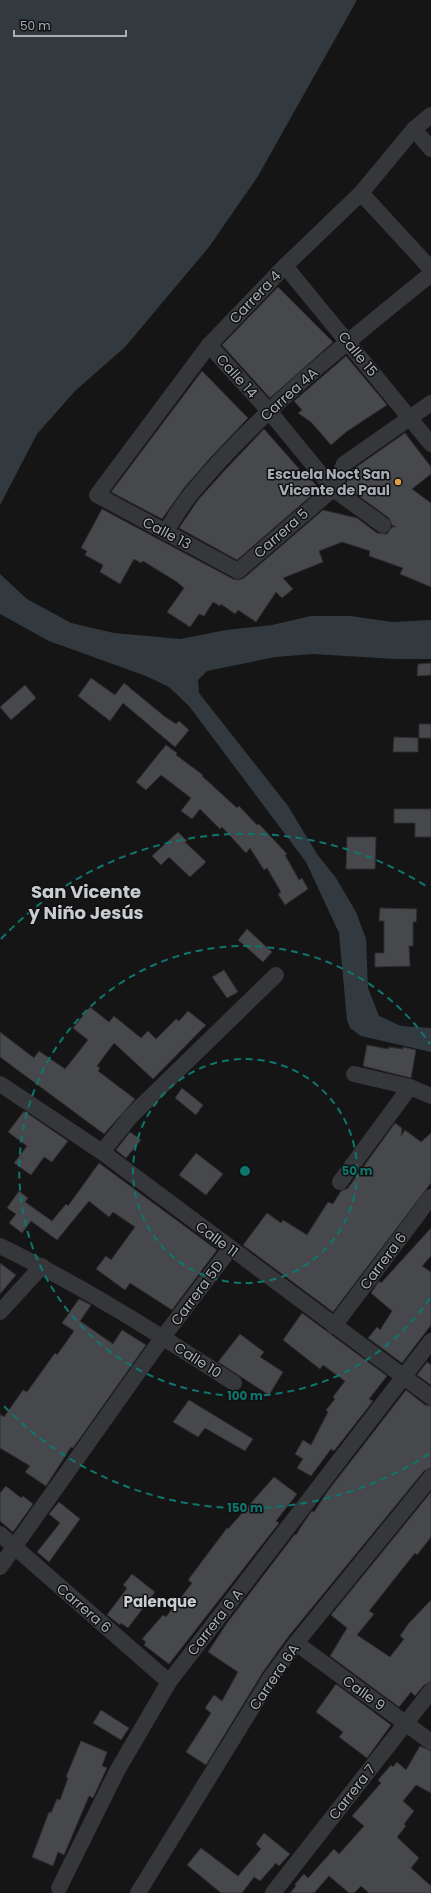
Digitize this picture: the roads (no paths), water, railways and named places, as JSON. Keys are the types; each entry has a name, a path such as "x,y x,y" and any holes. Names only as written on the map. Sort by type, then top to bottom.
{"street":[{"name":"Carrera 4","path":"97,495 209,345 285,266 361,193 414,129 431,115"},
{"path":"414,129 431,149"},
{"path":"361,193 431,269"},
{"name":"Calle 15","path":"285,266 431,444"},
{"name":"Carrea 4A","path":"165,532 190,495 269,411 348,341 431,274"},
{"name":"Calle 14","path":"209,345 269,411 332,489 383,525"},
{"name":"Carrera 5","path":"238,571 332,489 344,464 431,403"},
{"name":"Calle 13","path":"97,495 238,571"},
{"path":"102,1152 131,1116 276,975"},
{"path":"354,1074 410,1087 431,1096"},
{"name":"Calle 11","path":"0,1084 102,1152 230,1249 431,1397"},
{"path":"340,1182 410,1087"},
{"name":"Carrera 6","path":"334,1326 431,1196"},
{"name":"Calle 10","path":"0,1246 42,1266 163,1338 234,1383"},
{"name":"Carrera 5D","path":"0,1567 15,1548 163,1338 230,1249"},
{"path":"0,1312 42,1266"},
{"name":"Carrera 6 A","path":"59,1888 117,1771 169,1682 431,1342"},
{"name":"Carrera 6A","path":"138,1893 271,1678 296,1643 431,1477"},
{"name":"Carrera 6","path":"0,1534 169,1682"},
{"name":"Calle 9","path":"296,1643 431,1742"},
{"name":"Carrera 7","path":"274,1893 431,1691"}],"place":[{"name":"Escuela Noct San Vicente de Paul","path":"398,482"}],"district":[{"name":"San Vicente y Niño Jesús","path":"86,901"},
{"name":"Palenque","path":"160,1601"}]}
